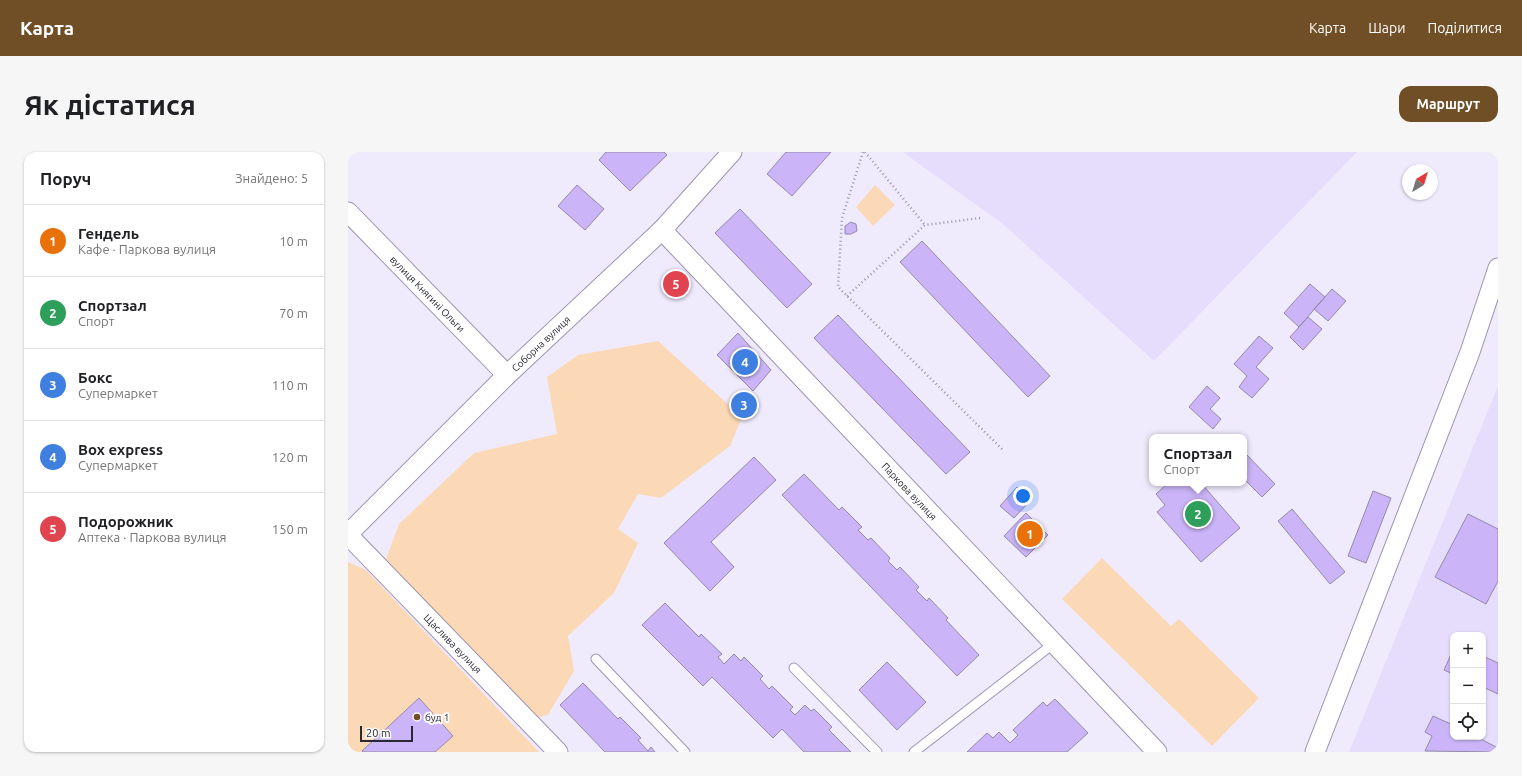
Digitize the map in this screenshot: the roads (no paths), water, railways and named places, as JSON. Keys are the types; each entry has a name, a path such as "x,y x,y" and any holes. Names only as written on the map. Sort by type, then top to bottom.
{"street":[{"name":"Соборна вулиця","path":"348,535 507,375 662,230 732,152"},
{"name":"вулиця Княгині Ольги","path":"348,212 507,375"},
{"name":"Паркова вулиця","path":"662,230 1157,752"},
{"path":"1316,752 1470,352 1498,268"},
{"name":"Щаслива вулиця","path":"348,535 558,752"}],"lane":[{"path":"914,752 1053,644"},
{"path":"596,659 685,752"},
{"path":"794,668 876,752"}],"place":[{"name":"Подорожник","path":"676,284"},
{"name":"Box express","path":"745,362"},
{"name":"Бокс","path":"744,405"},
{"name":"Спортзал","path":"1198,514"},
{"name":"Гендель","path":"1030,534"},
{"name":"буд 1","path":"417,717"}]}
